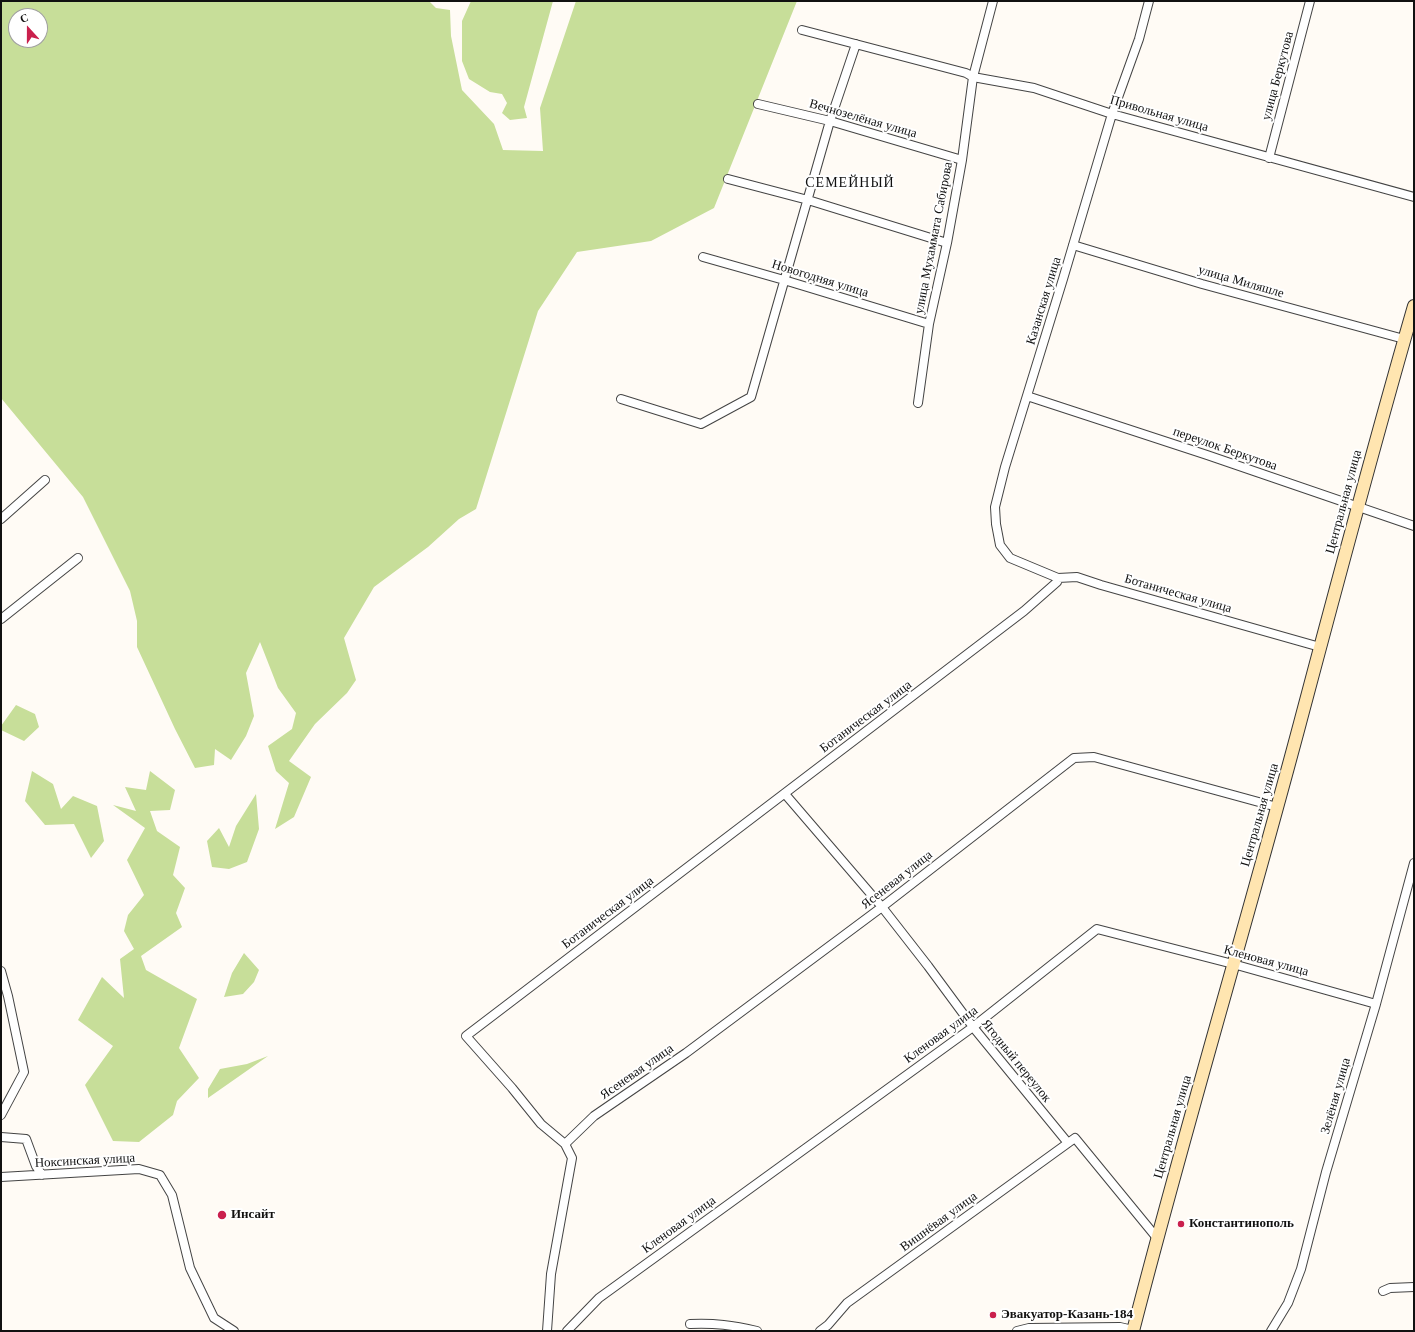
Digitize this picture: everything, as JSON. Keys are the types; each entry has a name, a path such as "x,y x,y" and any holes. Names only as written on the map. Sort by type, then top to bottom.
{"street":[{"path":"973,77 993,1"},
{"name":"Казанская улица","path":"1058,578 1010,558 1000,545 996,524 995,507 1112,114 1139,39 1149,1"},
{"name":"улица Беркутова","path":"1269,158 1310,1"},
{"name":"Привольная улица","path":"802,30 966,73 973,77 1034,88 1112,114 1269,158 1414,196"},
{"path":"621,399 701,424 751,397 830,121 856,44"},
{"name":"улица Мухаммата Сабирова","path":"918,403 929,324 947,243 962,160 973,77"},
{"name":"Вечнозелёная улица","path":"758,104 830,121 962,160"},
{"path":"728,179 808,200 947,243"},
{"name":"улица Миляшле","path":"1073,245 1224,290 1404,339"},
{"name":"Новогодняя улица","path":"703,257 929,324"},
{"name":"Центральная улица","path":"1133,1330 1157,1238 1277,807 1357,507 1414,306"},
{"name":"переулок Беркутова","path":"1027,396 1207,455 1414,526"},
{"path":"1,519 45,480"},
{"path":"1,619 78,558"},
{"name":"Ботаническая улица","path":"565,1144 540,1124 512,1088 466,1036 1024,611 1058,582 1058,578 1077,577 1320,647"},
{"name":"Ясеневая улица","path":"565,1144 594,1116 686,1053 882,907 1074,758 1094,757 1277,807"},
{"name":"Ягодный переулок","path":"785,794 882,907 973,1027 1068,1143"},
{"name":"Зелёная улица","path":"1270,1331 1288,1303 1301,1269 1326,1172 1376,1004 1414,863"},
{"name":"Кленовая улица","path":"567,1331 599,1298 973,1027 1097,929 1233,964 1376,1004"},
{"path":"1,971 8,996 24,1072 1,1115"},
{"path":"1,1137 26,1139 36,1166 42,1175"},
{"path":"1068,1143 1075,1138 1157,1238"},
{"name":"Вишнёвая улица","path":"820,1331 828,1325 847,1303 1068,1143"},
{"path":"547,1331 551,1274 572,1158 565,1144"},
{"name":"Ноксинская улица","path":"1,1177 139,1169 160,1175 172,1195 190,1268 214,1318 234,1331"},
{"path":"1383,1291 1390,1288 1414,1287"},
{"path":"690,1324 712,1323 732,1325 757,1331"},
{"path":"1017,1331 1029,1328 1120,1327 1133,1330"}],"green space":[{"path":"1,1 429,1 436,8 450,10 451,36 462,90 494,124 503,150 543,151 540,108 576,1 797,1 714,208 651,241 577,252 538,311 476,509 459,519 428,547 374,587 344,638 356,680 347,693 315,724 289,761 311,777 294,817 275,829 289,783 276,771 268,746 292,729 296,713 278,688 260,642 246,673 254,716 246,736 231,760 215,749 214,765 195,768 137,647 137,621 130,591 83,497 1,398"},
{"path":"471,1 553,1 524,107 527,118 510,120 502,113 507,103 502,94 490,92 469,79 462,61 462,21"},
{"path":"16,705 35,714 39,727 24,741 1,730 1,726"},
{"path":"32,771 53,784 61,809 73,796 97,806 104,841 91,858 74,824 45,825 25,801"},
{"path":"150,771 175,790 170,810 150,811 157,831 180,847 173,875 185,888 176,913 182,927 141,956 146,970 197,999 179,1048 199,1078 177,1101 173,1115 139,1142 113,1141 85,1085 113,1046 78,1020 102,977 124,998 120,959 134,949 124,931 128,915 144,895 127,860 145,828 113,805 136,811 125,787 146,790"},
{"path":"256,794 259,829 247,862 229,869 212,867 207,841 219,828 229,847 236,826"},
{"path":"244,953 259,970 254,982 243,994 224,997 232,973"},
{"path":"268,1056 208,1098 208,1089 220,1069 247,1064"}],"place":[{"name":"Инсайт","path":"222,1215"},
{"name":"Константинополь","path":"1181,1224"},
{"name":"Эвакуатор-Казань-184","path":"993,1315"}],"district":[{"name":"СЕМЕЙНЫЙ","path":"850,183"}]}
